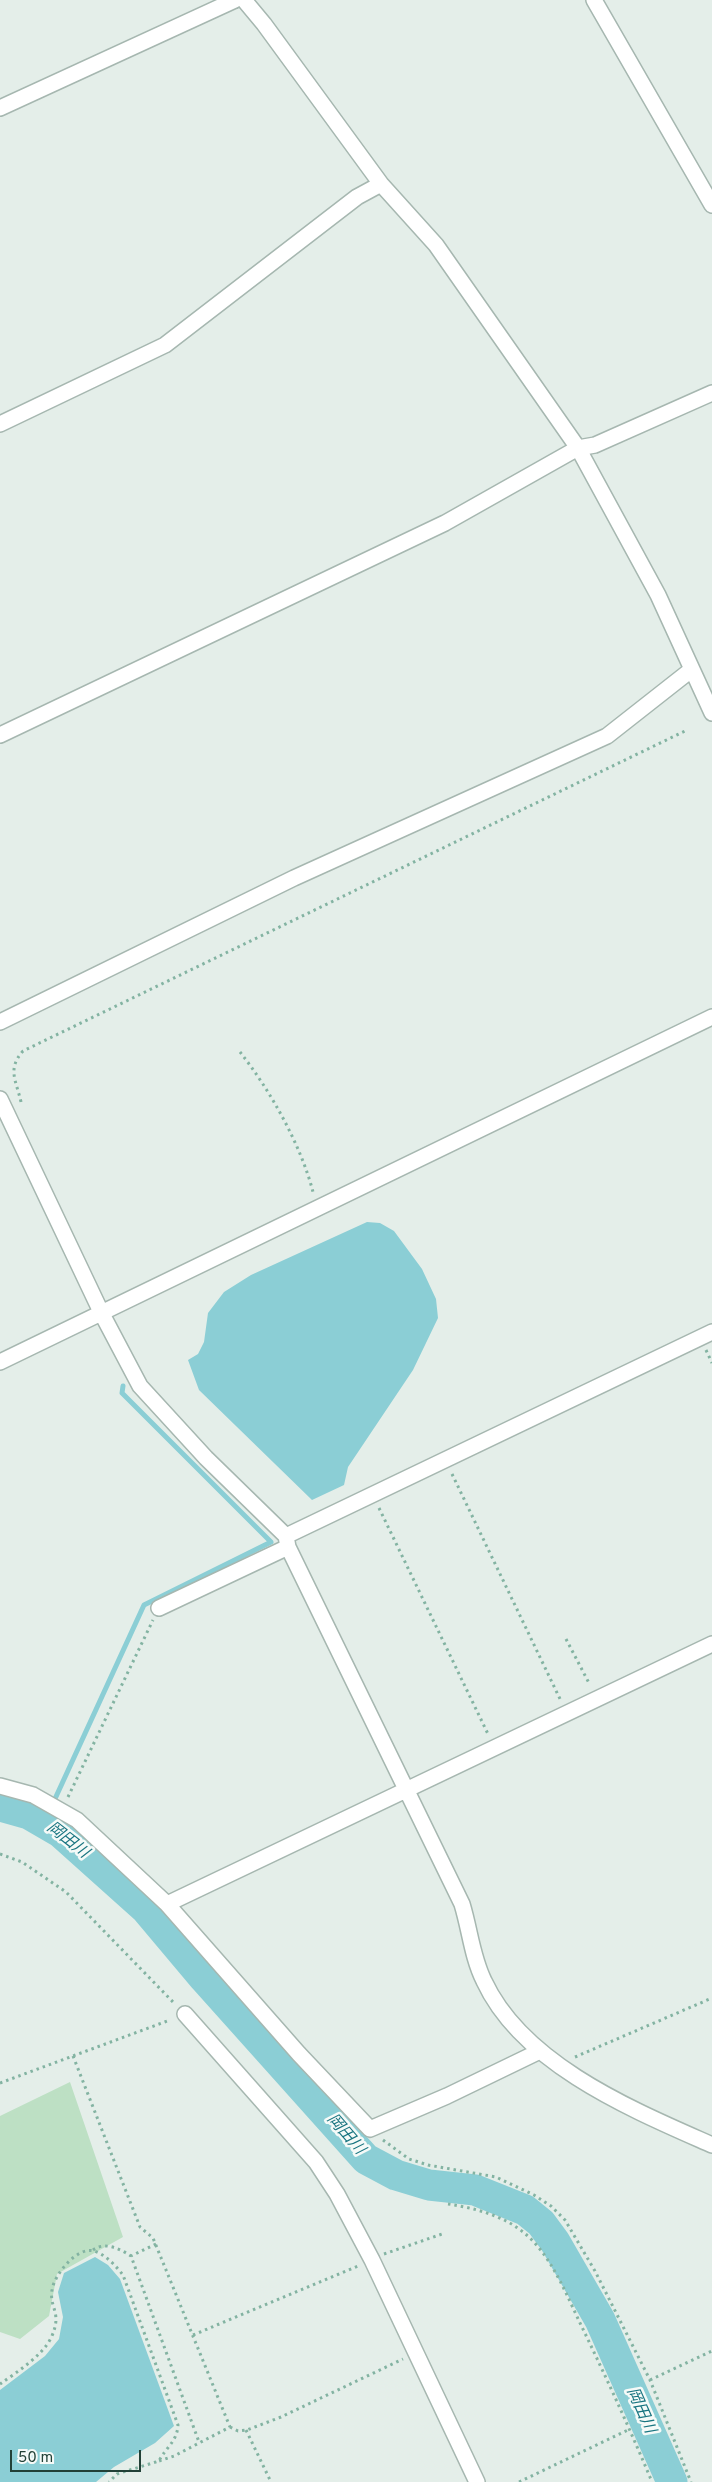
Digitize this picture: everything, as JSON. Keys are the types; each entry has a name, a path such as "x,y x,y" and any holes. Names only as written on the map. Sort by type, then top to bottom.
{"street":[{"path":"0,108 235,0"},
{"path":"244,0 264,24 382,184 436,245 578,448 658,595 712,713"},
{"path":"594,0 712,205"},
{"path":"0,424 166,345 357,197 382,184"},
{"path":"0,735 444,523 578,448 595,445 712,393"},
{"path":"0,1022 303,874 608,736 691,670"},
{"path":"0,1362 712,1017"},
{"path":"0,1100 102,1314 140,1386 206,1458 287,1541 405,1790 462,1904 474,1955 484,1982 500,2009 540,2051 597,2090 647,2116 712,2145"},
{"path":"159,1608 372,1494 712,1332"},
{"path":"167,1904 712,1644"},
{"path":"0,1786 33,1795 76,1820 167,1904 299,2054 370,2129 447,2096 540,2051"},
{"path":"185,2014 316,2162 337,2194 372,2260 477,2482"}],"path":[{"path":"22,1109 14,1061 23,1051 685,731"},
{"path":"240,1052 270,1097 300,1154 309,1176 316,1209"},
{"path":"445,1460 567,1712"},
{"path":"372,1494 495,1747"},
{"path":"61,1811 159,1608"},
{"path":"566,1639 598,1697"},
{"path":"0,1854 22,1862 66,1892 185,2014 0,2083"},
{"path":"563,2068 574,2058 712,1998"},
{"path":"73,2056 140,2227 153,2238 156,2244 230,2428"},
{"path":"370,2129 409,2159 428,2165 496,2178 534,2195 551,2206 565,2220 595,2271 650,2380 691,2482"},
{"path":"448,2204 491,2215 509,2222 524,2232 536,2245 558,2279 630,2429 652,2482"},
{"path":"193,2335 393,2250 445,2233"},
{"path":"131,2256 156,2244"},
{"path":"0,2384 41,2351 50,2340 57,2321 52,2290 58,2276 68,2261 102,2246 114,2247 131,2256 199,2442"},
{"path":"93,2250 106,2258 123,2275 178,2425 174,2442 159,2461"},
{"path":"650,2380 712,2351"},
{"path":"109,2482 117,2474 174,2456 230,2428 238,2431 246,2430 281,2417 415,2354"},
{"path":"519,2482 630,2429"},
{"path":"246,2430 271,2482"}],"green space":[{"path":"70,2082 123,2237 57,2274 49,2316 20,2339 0,2332 0,2116"}],"water":[{"path":"367,1222 380,1223 394,1231 422,1269 436,1299 438,1318 413,1370 348,1467 344,1485 312,1500 199,1390 188,1360 198,1354 204,1342 208,1313 224,1292 251,1275"},
{"path":"95,2257 108,2265 120,2279 174,2426 155,2443 114,2467 96,2482 0,2482 0,2390 45,2356 59,2339 63,2317 58,2292 64,2273"}],"waterway":[{"path":"42,1821 54,1801 144,1605 271,1542 122,1393 123,1386"},
{"name":"岡田川","path":"0,1806 29,1814 60,1832 146,1909 204,1978 366,2159 396,2175 429,2185 475,2190 525,2210 541,2223 555,2242 600,2320 672,2482"}]}
